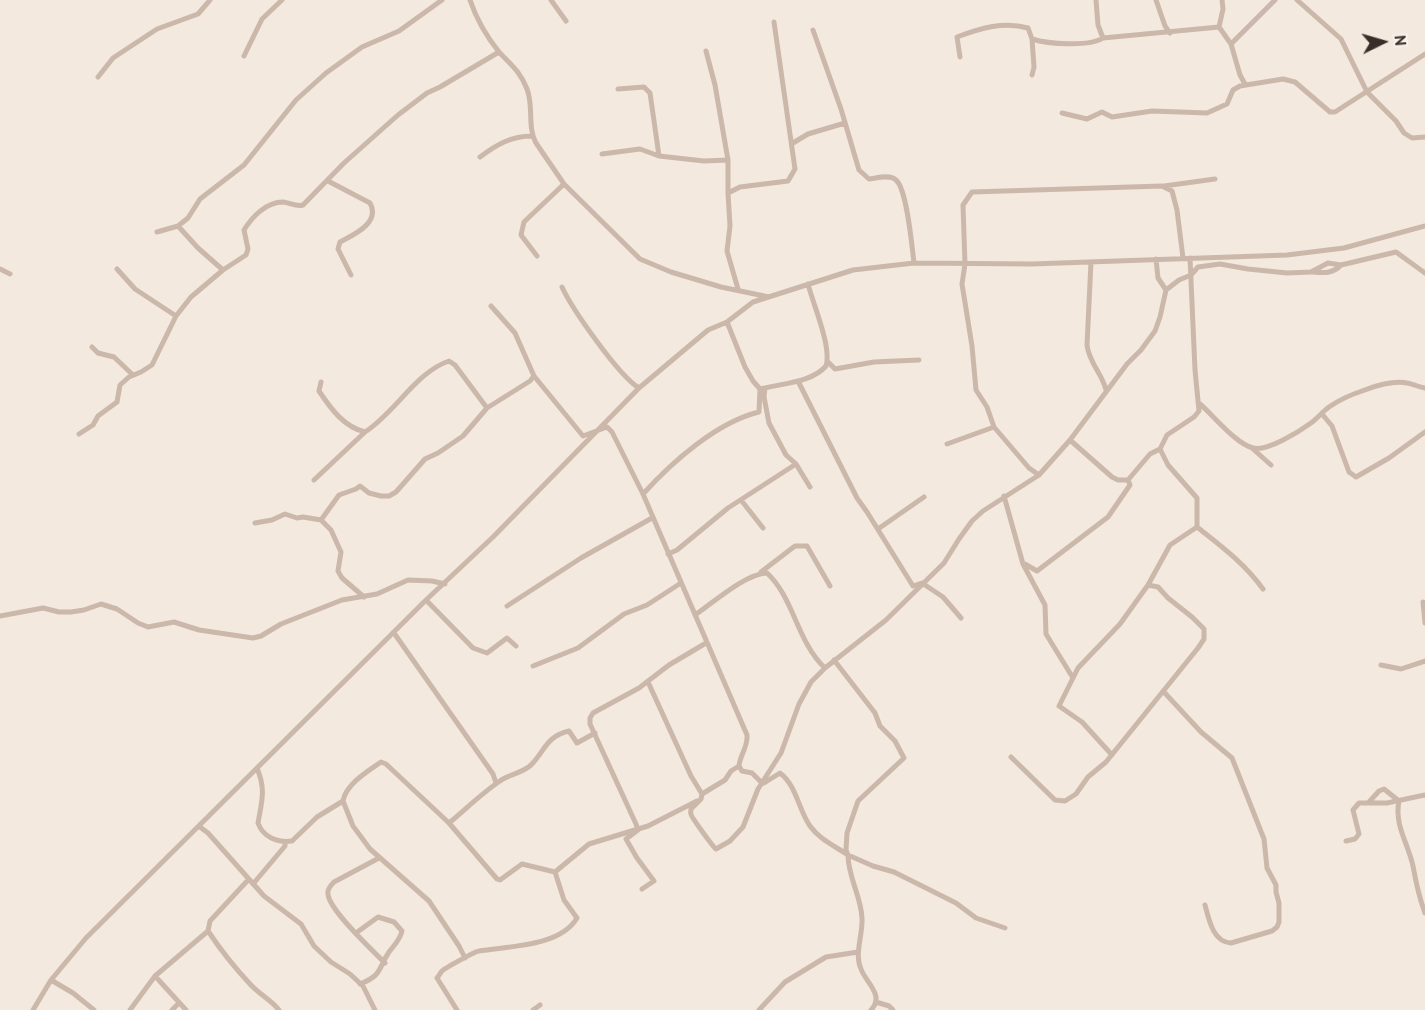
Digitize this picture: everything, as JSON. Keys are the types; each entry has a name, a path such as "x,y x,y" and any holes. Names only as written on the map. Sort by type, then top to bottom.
{"street":[{"path":"98,77 113,58 157,29 198,14 210,0"},
{"path":"244,56 262,19 282,0"},
{"path":"158,232 178,226 188,218 200,199 244,165 296,100 326,73 362,47 399,31 442,0"},
{"path":"470,0 475,15 499,52 514,65 527,88 532,110 532,136 564,184 640,259 671,272 721,287 772,298"},
{"path":"551,0 566,21"},
{"path":"1096,0 1098,25 1103,38"},
{"path":"1156,0 1165,26 1170,33"},
{"path":"1222,0 1220,27 1232,44 1240,75 1245,84"},
{"path":"1232,44 1275,0"},
{"path":"1298,0 1341,39 1367,92 1396,121 1404,133 1412,138 1425,137"},
{"path":"728,193 740,187 788,181 795,168 774,22"},
{"path":"960,57 957,37 985,27 1019,25 1028,28 1032,39 1034,67 1032,75"},
{"path":"1161,34 1165,26"},
{"path":"1032,39 1043,43 1081,44 1097,42 1103,38 1220,27"},
{"path":"813,30 859,170 869,179 890,177 899,184 907,209 914,263"},
{"path":"706,51 715,85 728,160 730,226 727,250 738,289"},
{"path":"79,434 93,425 98,416 117,402 120,385 152,365 176,316 191,297 248,252 244,230 256,214 277,203 303,205 355,153 398,115 427,93 499,52"},
{"path":"1062,113 1087,119 1102,112 1112,117 1152,111 1207,113 1227,104 1233,90 1245,84 1290,79 1330,112 1335,112 1425,54"},
{"path":"618,89 644,87 650,93 659,156"},
{"path":"793,143 808,134 845,123"},
{"path":"480,157 504,141 519,136 532,136"},
{"path":"602,153 640,149 659,156 704,161 728,160"},
{"path":"1039,475 1029,468 994,427 987,407 976,390 963,284 965,264 963,205 972,192 1162,186 1215,179"},
{"path":"328,181 370,203 373,207 370,221 363,229 338,245 351,275"},
{"path":"729,182 740,187"},
{"path":"537,256 521,235 524,222 564,184"},
{"path":"1128,480 1150,453 1160,449 1167,435 1194,417 1199,411 1200,404 1195,370 1191,275 1172,191 1162,186"},
{"path":"178,226 223,270"},
{"path":"33,1010 51,980 86,938 426,600 445,584 639,388 708,330 727,322 753,302 772,298 853,270 914,263 1091,262 1287,255 1344,248 1425,226"},
{"path":"702,797 691,809 690,814 712,848 719,849 743,827 762,783 781,753 799,705 811,682 834,660 886,620 944,563 972,521 1004,496 1039,475 1070,440 1106,390 1115,383 1127,364 1142,350 1155,331 1166,290 1179,280 1191,275 1198,267 1220,264 1248,270 1325,274 1341,266 1396,252 1425,273"},
{"path":"1220,264 1223,256"},
{"path":"1156,259 1158,278 1166,290"},
{"path":"1091,262 1088,356 1103,378 1106,390"},
{"path":"1311,272 1328,263 1341,266"},
{"path":"0,269 10,274"},
{"path":"117,269 135,289 176,316"},
{"path":"808,284 819,318 827,361 835,369"},
{"path":"562,287 568,300 617,368 630,383 639,388"},
{"path":"491,306 515,333 534,376 583,436 607,427 612,432 643,494 747,735 747,748 740,758 739,766 742,771 752,773 762,783"},
{"path":"727,322 745,367 753,381 763,388 769,423 786,455 796,464 810,487"},
{"path":"92,347 98,352 114,357 133,375"},
{"path":"763,388 798,381 822,370 874,362 919,360"},
{"path":"314,480 365,432 397,406 416,384 442,363 449,361 455,364 487,408"},
{"path":"822,370 827,361"},
{"path":"321,520 339,495 360,486 369,493 381,496 389,496 396,492 425,459 463,436 487,408 530,381 534,376"},
{"path":"798,381 857,498 913,586 922,583"},
{"path":"321,382 319,391 331,408 352,429 365,432"},
{"path":"1253,448 1261,448 1281,441 1311,423 1342,399 1382,385 1406,382 1425,388"},
{"path":"643,494 684,454 744,415 759,412 763,388"},
{"path":"1200,404 1216,417 1233,438 1253,448 1272,465"},
{"path":"1322,414 1332,426 1349,472 1356,477 1389,458 1425,432"},
{"path":"947,444 994,427"},
{"path":"1070,440 1112,477 1118,480 1128,480"},
{"path":"1160,449 1168,465 1197,498 1197,527 1225,552 1237,557 1263,589"},
{"path":"669,554 741,500 796,464"},
{"path":"1023,564 1037,571 1108,517 1130,484 1128,480"},
{"path":"1004,496 1023,564 1045,605 1046,634 1073,678"},
{"path":"878,529 924,497"},
{"path":"741,500 763,528"},
{"path":"255,523 272,520 285,514 297,518 321,520 331,530 341,552 338,571 342,578 364,597"},
{"path":"507,606 581,558 652,518"},
{"path":"1112,755 1082,722 1059,706 1078,668 1120,624 1148,585 1170,545 1197,527"},
{"path":"695,615 748,578 760,573 795,546 807,546 830,586"},
{"path":"760,573 767,573 775,580 799,631 815,659 825,668"},
{"path":"0,616 43,608 71,612 101,604 117,609 148,627 174,622 199,630 253,638 261,636 275,626 342,600 377,594 408,580 445,584"},
{"path":"533,666 579,648 624,614 647,605 681,583"},
{"path":"922,583 943,597 961,618"},
{"path":"1011,758 1055,800 1065,801 1076,794 1088,777 1112,755 1198,648 1204,639 1204,629 1158,587 1148,585"},
{"path":"426,600 473,648 487,652 507,638 516,646"},
{"path":"1423,603 1425,623"},
{"path":"394,633 493,774 496,783"},
{"path":"638,830 590,718 593,713 648,682 669,665 706,643"},
{"path":"834,660 875,713 880,726 895,741 904,758 858,801 847,833 846,850 850,877 862,918 858,962 861,972 873,987 876,1002 871,1010"},
{"path":"1381,665 1401,669 1425,661"},
{"path":"648,682 702,797"},
{"path":"1163,691 1202,732 1232,758 1264,839 1267,868 1276,885 1279,922 1272,931 1225,943 1215,933 1205,905"},
{"path":"449,823 502,778 518,774 531,766 544,747 557,734 569,731 577,743 595,733"},
{"path":"465,958 429,901 379,858 353,826 343,801 344,795 358,779 381,762 386,764 449,823 497,879 500,880 522,864 555,872"},
{"path":"642,889 654,881 626,839 638,830 702,797 739,766"},
{"path":"257,768 263,786 263,805 258,823 261,829 275,840 292,841 317,817 343,801"},
{"path":"762,783 780,773 787,778 795,792 802,813 825,841 848,855 894,872 956,903 976,918 1005,928"},
{"path":"1370,802 1381,789 1386,789 1399,801"},
{"path":"1346,841 1355,839 1359,834 1354,807 1359,803 1387,803 1425,795"},
{"path":"1399,801 1397,808 1401,837 1413,866 1416,887 1425,913"},
{"path":"200,827 275,905 301,924 314,946 360,984 375,1010"},
{"path":"555,872 590,844 638,830"},
{"path":"130,1010 155,976 208,931 210,921 285,846 285,842"},
{"path":"379,858 341,878 329,887 328,894 331,903 385,963"},
{"path":"457,1010 437,978 443,970 477,951 490,951 550,939 571,928 577,918 564,900 555,872"},
{"path":"356,933 378,917 388,919 400,927 402,935 374,976 360,984"},
{"path":"208,931 250,984 279,1010"},
{"path":"759,1010 785,982 826,957 858,952"},
{"path":"155,976 186,1010"},
{"path":"51,980 73,993 94,1010"},
{"path":"876,1002 889,1006 893,1010"},
{"path":"172,1010 180,1003"},
{"path":"533,1010 540,1005"}]}
